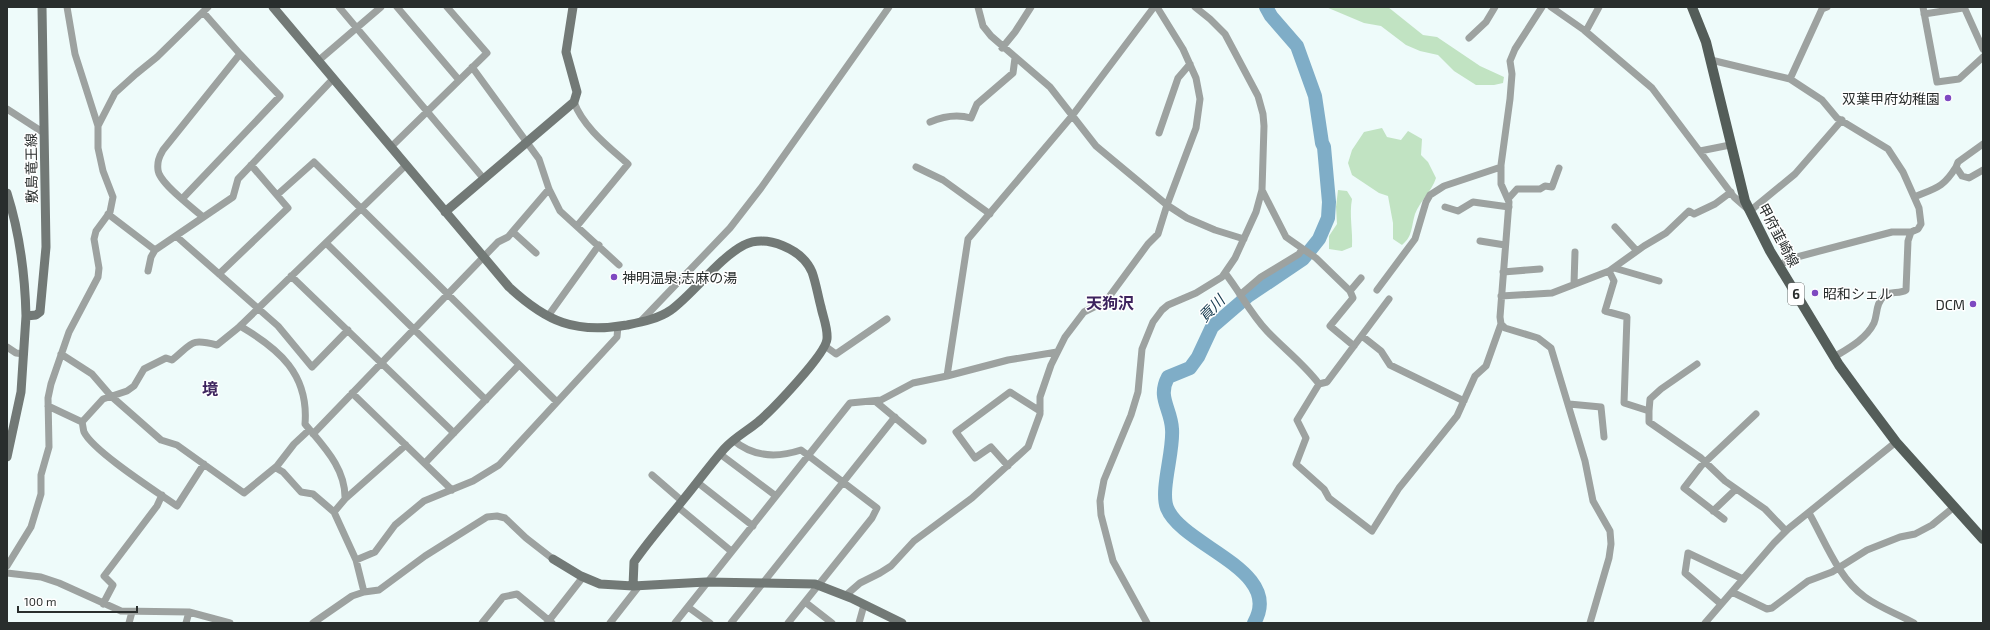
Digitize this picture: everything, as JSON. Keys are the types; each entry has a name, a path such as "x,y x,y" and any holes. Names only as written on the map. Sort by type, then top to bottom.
{"main road":[{"name":"甲府韮崎線","path":"1692,7 1706,42 1711,60 1740,186 1750,211 1779,265 1834,357 1862,398 1896,442 1983,539"}],"street":[{"name":"敷島竜王線","path":"26,316 36,316 40,312 45,277 46,246 42,7"},
{"path":"7,566 32,527 41,494 42,475 49,447 48,406 51,384 61,354 80,308 89,296 98,277 100,268 94,239 96,231 112,206 113,197 103,171 98,148 98,126 75,54 67,7"},
{"path":"273,7 509,287 528,305 564,325 582,328 618,326 640,322 662,315 671,310 733,252 745,245 758,241 771,242 783,246 804,260 812,272 826,326 827,339 825,346 815,361 774,406 759,421 733,440 720,454 634,562 636,586 610,623"},
{"path":"339,7 484,179"},
{"path":"318,61 381,7"},
{"path":"397,7 459,80"},
{"path":"391,147 487,53 447,7"},
{"path":"445,212 574,102 577,92 566,52 573,7"},
{"path":"640,322 730,228 761,188 889,7"},
{"path":"978,7 983,26 1002,48 1050,87 1096,146 1167,205 1194,221 1215,230 1244,239"},
{"path":"1002,48 1015,32 1031,7"},
{"path":"947,376 968,239 1072,116 1154,7"},
{"path":"845,596 860,583 891,566 914,541 972,498 1028,447 1040,411 1040,397 1058,352 1076,321 1084,312 1106,301 1148,244 1158,234 1167,205 1196,128 1200,99 1196,78 1183,49 1157,7"},
{"path":"1147,623 1113,562 1101,515 1100,501 1104,480 1131,415 1138,392 1142,349 1153,322 1168,305 1209,286 1225,273 1235,258 1244,239 1256,212 1262,190 1264,126 1263,114 1258,96 1224,34 1210,19 1195,7"},
{"path":"1470,38 1486,22 1495,7"},
{"path":"1389,299 1327,382 1319,384 1297,420 1306,438 1296,464 1324,490 1328,498 1372,531 1399,488 1457,416 1475,376 1486,366 1502,324 1500,317 1501,296 1509,207 1508,199 1501,184 1501,167 1511,87 1512,74 1510,61 1515,49 1542,7"},
{"path":"1551,7 1586,31 1652,88 1731,192 1750,211 1795,174 1842,120"},
{"path":"1586,31 1599,7"},
{"path":"1790,79 1822,9 1827,7"},
{"path":"1983,49 1964,7 1924,10 1937,82 1959,79 1983,57"},
{"path":"98,126 115,93 157,57 205,10 240,54 280,96 182,199"},
{"path":"203,217 164,182 158,172 158,159 240,54"},
{"path":"930,122 944,116 965,116 972,118 977,104 1013,73 1015,58"},
{"path":"1711,60 1790,79 1822,100 1842,120 1888,149 1903,172 1919,208 1921,224 1918,229 1911,232 1892,232 1797,257 1779,265"},
{"path":"1158,133 1178,78 1190,64"},
{"path":"472,67 539,158 560,211 620,265"},
{"path":"148,271 151,257 155,250 233,196 238,179 333,79"},
{"path":"574,102 577,111 587,125 628,164 577,226"},
{"path":"7,109 44,133"},
{"path":"1700,151 1730,144"},
{"path":"1914,197 1936,188 1947,181 1958,162 1983,144"},
{"path":"277,195 314,162 557,402"},
{"path":"220,274 288,208 251,165"},
{"path":"82,422 103,399 127,391 134,386 144,369 166,358 172,360 194,341 199,340 217,344 240,326 406,165"},
{"path":"916,167 943,180 990,214"},
{"path":"1377,290 1415,239 1426,202 1430,195 1444,186 1501,167"},
{"path":"1956,167 1962,176 1969,178 1983,170"},
{"path":"1508,199 1517,189 1540,189 1545,186 1552,187 1559,168"},
{"path":"61,354 92,374 111,396 133,413 161,440 177,445 244,493 276,468 294,444 311,432 352,392 498,242 508,237 550,189"},
{"path":"1262,190 1286,237 1316,258 1350,291 1353,298 1330,326 1354,346"},
{"path":"1501,296 1552,293 1612,269 1666,233 1689,211 1694,214 1715,204 1731,192"},
{"name":"敷島竜王線","path":"7,193 20,245 26,316 21,392 7,457"},
{"path":"1445,207 1458,211 1473,202 1509,207"},
{"path":"108,214 155,250"},
{"path":"1615,227 1637,251"},
{"path":"513,232 536,253"},
{"path":"1834,357 1858,342 1871,328 1875,321 1877,306 1885,296 1906,290 1908,241 1911,232"},
{"path":"176,236 278,326 312,367 348,330"},
{"path":"1480,241 1505,246"},
{"path":"326,243 486,400"},
{"path":"548,316 599,245"},
{"path":"1240,295 1261,277 1299,254 1303,249"},
{"path":"1574,284 1575,252"},
{"path":"1503,272 1540,269"},
{"path":"1612,269 1659,281"},
{"path":"1612,269 1614,281 1605,311 1627,317 1624,403 1649,411"},
{"path":"1225,273 1267,331 1309,371 1319,384"},
{"path":"291,276 454,433"},
{"path":"1350,291 1361,278"},
{"path":"825,346 836,354 887,319"},
{"path":"1502,324 1512,331 1538,338 1551,348 1569,404 1591,484 1593,501 1607,524 1611,544 1590,623"},
{"path":"240,326 271,346 287,362 295,373 306,408 304,424 337,464 344,485 345,499"},
{"path":"356,560 375,552 395,525 424,501 487,474 499,465 617,336 618,326"},
{"path":"1362,336 1381,351 1390,365 1464,401"},
{"path":"7,346 16,353 24,354"},
{"path":"675,623 706,582 850,403 881,400 913,383 1008,360 1058,352"},
{"path":"1697,364 1661,389 1650,399 1649,422 1705,462 1736,489 1765,509 1786,531"},
{"path":"424,463 519,365"},
{"path":"352,392 452,490"},
{"path":"1008,466 991,447 975,458 956,432 1010,392 1040,411"},
{"path":"875,401 923,441"},
{"path":"1569,404 1601,407 1604,437"},
{"path":"48,406 82,422"},
{"path":"1724,519 1684,488 1705,462 1756,414"},
{"path":"731,623 895,418"},
{"path":"82,422 84,432 91,440 131,474 177,506 204,464"},
{"path":"733,440 743,448 757,454 781,454 801,450 877,508 872,518 788,623"},
{"path":"1705,623 1742,579 1786,531 1896,442"},
{"path":"334,512 345,499 406,445"},
{"path":"720,454 776,496"},
{"path":"276,468 283,472 301,492 313,494 334,512 356,560 364,592"},
{"path":"652,475 680,504 731,551"},
{"path":"697,482 752,526"},
{"path":"1713,511 1736,489"},
{"path":"103,604 113,585 104,576 157,506 162,495"},
{"path":"1732,592 1767,610 1808,581 1832,572 1867,550 1900,537 1915,534 1932,525 1954,507"},
{"path":"1809,513 1838,567 1863,596 1914,623"},
{"path":"312,623 352,596 364,592 374,592 379,590 425,556 487,517 497,516 505,518 526,538 553,559 583,577 600,584 636,586 706,582 804,583 818,585 845,596 902,623"},
{"path":"1721,604 1685,573 1688,553 1742,579"},
{"path":"7,573 41,577 59,583 121,611 189,612 230,623"},
{"path":"482,623 503,597 517,594 549,622 583,577"},
{"path":"805,602 832,623"},
{"path":"859,623 864,605"},
{"path":"688,606 710,623"},
{"path":"129,623 132,612"},
{"path":"186,623 189,612"}],"green space":[{"path":"1326,7 1388,7 1423,35 1437,37 1480,66 1504,77 1503,83 1494,85 1476,85 1454,71 1438,55 1420,51 1406,45 1381,26 1364,23"},
{"path":"1382,128 1387,137 1401,140 1408,131 1422,139 1421,155 1428,162 1436,178 1432,187 1417,209 1410,235 1406,242 1402,245 1393,239 1393,223 1388,196 1379,193 1352,175 1348,163 1352,150 1364,132"},
{"path":"1338,190 1347,191 1352,199 1352,247 1342,251 1329,249 1329,236 1337,224 1336,207"}],"waterway":[{"name":"貢川","path":"1254,623 1260,604 1256,588 1244,574 1228,560 1192,535 1177,522 1167,508 1165,491 1172,429 1164,397 1164,391 1168,377 1190,368 1198,357 1212,327 1248,296 1303,259 1319,239 1328,218 1329,202 1324,147 1322,143 1315,96 1297,46 1271,16 1266,7"}],"place":[{"name":"双葉甲府幼稚園","path":"1948,98"},
{"name":"神明温泉;志麻の湯","path":"614,277"},
{"name":"昭和シェル","path":"1815,293"},
{"name":"DCM","path":"1973,304"}],"district":[{"name":"天狗沢","path":"1110,302"},
{"name":"境","path":"210,388"}]}
